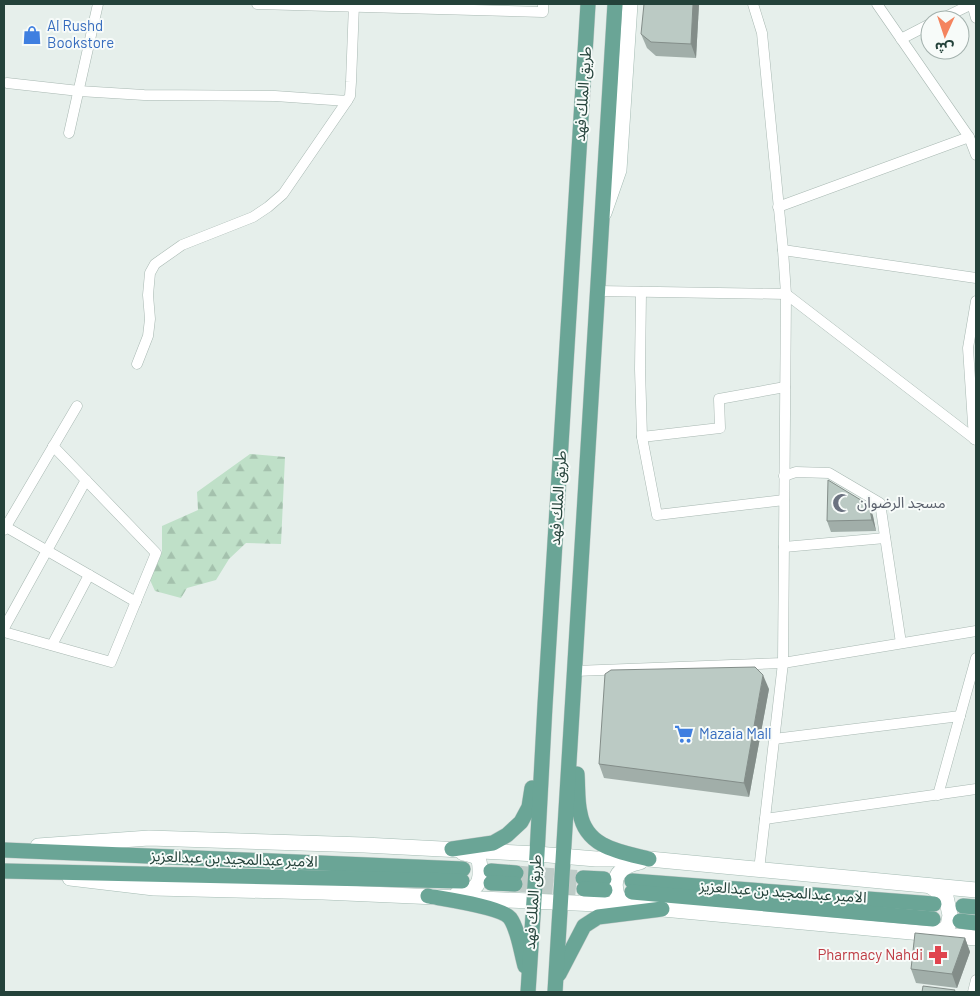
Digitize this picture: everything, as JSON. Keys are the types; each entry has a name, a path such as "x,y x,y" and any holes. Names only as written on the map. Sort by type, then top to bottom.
{"main road":[{"name":"طريق الملك فهد","path":"528,985 588,4"},
{"name":"طريق الملك فهد","path":"556,986 615,4"},
{"path":"452,850 492,843 507,835 521,822 529,807 545,705"},
{"path":"573,709 580,814 584,827 598,843 612,850 649,860"},
{"name":"الامير عبدالمجيد بن عبدالعزيز","path":"4,849 463,875 214,875 4,871"},
{"path":"491,877 516,878"},
{"path":"584,883 604,885"},
{"name":"الامير عبدالمجيد بن عبدالعزيز","path":"933,919 632,887 934,904"},
{"path":"428,896 494,909 509,916 515,928 528,985"},
{"path":"556,986 584,926 598,917 658,908"},
{"path":"960,921 976,923"}],"street":[{"path":"69,134 98,4"},
{"path":"258,4 448,7 543,12 543,4"},
{"path":"602,219 619,170 630,4"},
{"path":"753,4 762,33 786,294 783,663 760,870"},
{"path":"877,4 969,137 976,155"},
{"path":"960,10 972,4 976,18"},
{"path":"137,364 148,336 150,273 155,264 182,245 253,218 268,207 283,194 347,101 350,96 354,5"},
{"path":"901,39 920,29"},
{"path":"7,83 79,92 144,95 275,96 347,101"},
{"path":"778,207 969,137"},
{"path":"783,250 976,278"},
{"path":"598,292 786,294 975,439"},
{"path":"641,292 640,369 642,437 657,515 784,500"},
{"path":"975,439 972,350 976,301"},
{"path":"642,437 720,428 719,399 785,387"},
{"path":"77,406 5,528 136,602"},
{"path":"4,632 111,662 156,553 54,446"},
{"path":"784,476 796,472 829,473 880,503 901,643"},
{"path":"4,628 86,480"},
{"path":"784,547 885,538"},
{"path":"52,646 89,575"},
{"path":"575,671 783,663 976,631"},
{"path":"938,795 976,658"},
{"path":"774,739 960,716"},
{"path":"765,819 976,790"},
{"path":"4,849 149,838 364,845 596,859 649,860 976,890"},
{"path":"446,897 471,891 479,882 479,860 476,857 452,850"},
{"path":"649,860 622,868 617,876 614,889 618,898 634,904 658,908"},
{"path":"4,871 154,888 323,892 620,905 976,938"},
{"path":"930,886 976,878"},
{"path":"928,934 943,930 948,926 950,915 946,897 930,886"},
{"path":"973,992 976,980"}],"green space":[{"path":"250,454 285,457 281,544 246,543 229,559 216,580 187,588 181,598 155,591 150,580 162,552 162,526 198,510 197,492"}],"building":[{"path":"644,4 693,4 691,44 651,42 641,34"},
{"path":"828,480 869,505 872,520 827,521"},
{"name":"Mazaia Mall","path":"755,667 763,675 744,783 599,764 605,674 611,670"},
{"path":"915,933 965,938 952,974 911,969"},
{"path":"923,986 955,990 954,992 922,992"}],"tunnel":[{"path":"516,873 583,878"},
{"path":"515,884 584,889"}],"place":[{"name":"Al Rushd Bookstore","path":"32,35"},
{"name":"مسجد الرضوان","path":"842,503"},
{"name":"Mazaia Mall","path":"684,734"},
{"name":"Pharmacy Nahdi","path":"938,955"}]}
